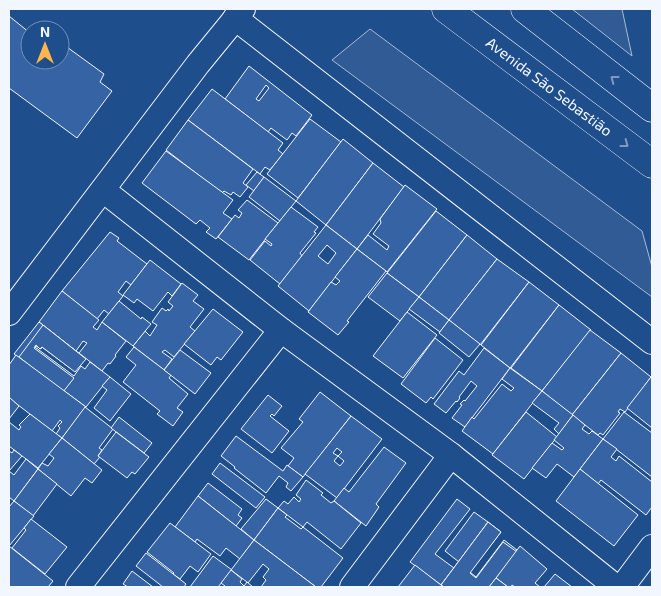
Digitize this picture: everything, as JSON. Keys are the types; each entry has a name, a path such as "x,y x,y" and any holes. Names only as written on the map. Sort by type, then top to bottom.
{"main road":[{"name":"Avenida São Sebastião","path":"446,9 652,164"},
{"path":"525,9 652,108"}],"street":[{"path":"9,313 239,14 652,342"},
{"path":"103,190 280,330 451,455 616,587"},
{"path":"78,587 280,330"},
{"path":"352,587 451,455"},
{"path":"622,587 652,547"}],"shaded area":[{"path":"572,9 622,9 632,56"},
{"path":"370,29 642,231 652,267 652,297 332,60"}],"building":[{"path":"9,16 20,25 20,70 70,70 70,49 104,74 100,82 112,91 77,138 9,88"},
{"path":"249,66 312,115 296,136 292,133 287,140 271,128 268,132 225,99","holes":["266,85 269,88 259,101 256,99"]},
{"path":"212,89 283,143 278,150 283,154 270,170 265,167 260,174 188,120"},
{"path":"310,119 341,142 298,198 267,174"},
{"path":"188,120 253,169 243,183 248,187 240,197 233,192 231,195 224,191 222,193 166,150"},
{"path":"343,139 373,163 326,225 296,201"},
{"path":"166,151 233,200 223,213 232,219 216,239 206,232 210,228 200,220 196,224 142,183"},
{"path":"373,163 404,187 357,249 326,225"},
{"path":"257,172 264,177 254,191 246,185"},
{"path":"264,177 296,201 280,221 249,197"},
{"path":"405,185 437,209 387,272 357,249 368,235 387,250 389,246 373,234 381,223 380,219"},
{"path":"247,200 278,223 249,260 218,237 235,215 239,218 242,213 238,210"},
{"path":"291,207 318,227 314,232 316,233 300,253 302,256 280,284 250,260 265,241 271,246 272,244 265,239"},
{"path":"436,211 467,235 419,297 387,273"},
{"path":"326,225 357,249 309,311 278,286","holes":["327,245 336,253 328,264 318,256"]},
{"path":"110,232 119,238 117,241 147,264 131,285 126,281 118,292 123,296 109,314 104,310 97,319 62,291"},
{"path":"467,235 497,259 449,320 419,297"},
{"path":"357,249 386,271 338,335 308,312 331,282 336,285 340,281 335,277"},
{"path":"497,259 529,282 480,345 449,320"},
{"path":"150,260 181,284 172,296 168,292 153,311 137,299 134,303 123,295"},
{"path":"387,273 419,297 400,321 368,297"},
{"path":"529,282 559,305 510,368 481,345"},
{"path":"182,283 198,295 193,301 204,309 190,327 195,331 174,357 165,350 162,352 172,359 164,370 133,346 145,331 150,336 157,325 152,322 162,308 169,311 173,306 168,302"},
{"path":"62,291 99,320 93,327 97,330 102,322 126,341 110,364 108,363 102,371 79,353 87,343 83,341 76,351 39,322"},
{"path":"419,297 449,320 440,332 409,309"},
{"path":"119,301 141,319 142,317 151,324 133,346 102,322"},
{"path":"559,305 591,330 542,391 511,368"},
{"path":"213,309 243,332 221,360 217,357 211,365 184,344"},
{"path":"407,312 437,335 403,378 373,356"},
{"path":"449,320 480,344 469,357 439,333"},
{"path":"39,322 80,354 70,368 42,347 41,349 35,347 74,376 81,366 85,369 90,362 110,377 86,407 14,354"},
{"path":"43,325 86,359 75,372 42,347 40,349 36,345 34,348 74,378 63,392 19,357"},
{"path":"590,330 621,353 572,415 542,391"},
{"path":"435,338 463,360 433,399 431,397 426,403 401,384"},
{"path":"134,347 171,375 169,378 188,394 177,408 183,412 173,426 157,414 160,411 123,382 136,365 126,357"},
{"path":"484,348 510,368 465,427 452,418 462,405 460,404 465,401 477,386 471,381 457,402 446,413 434,404 459,371 464,375"},
{"path":"180,350 211,373 195,394 164,370"},
{"path":"621,353 651,377 625,412 620,409 618,412 620,413 603,435 600,433 598,435 572,415"},
{"path":"16,355 86,407 62,438 56,434 60,428 58,426 62,422 60,420 52,431 9,398 9,365"},
{"path":"510,368 542,391 493,454 462,431 502,384 511,391 514,388 502,379"},
{"path":"110,377 131,394 110,421 94,408 107,390 102,386"},
{"path":"652,378 652,428 627,408"},
{"path":"542,391 573,415 559,434 554,429 559,423 532,403"},
{"path":"320,392 351,416 303,477 288,466 294,458 281,448 303,422 299,419"},
{"path":"268,395 282,406 274,416 272,414 270,416 289,431 272,453 241,429"},
{"path":"9,397 19,406 9,419"},
{"path":"85,407 113,429 99,448 102,450 98,456 100,457 94,464 62,438"},
{"path":"526,412 557,437 524,479 492,455"},
{"path":"624,412 652,433 652,477 603,439"},
{"path":"30,414 62,438 38,468 9,446 9,422 19,430 21,427 19,425"},
{"path":"573,415 585,425 582,429 589,434 592,431 603,439 574,477 557,464 546,478 532,468 552,443 562,450 564,448 554,440"},
{"path":"351,416 382,439 337,498 305,474","holes":["337,448 342,452 338,456 333,453","338,456 344,461 340,466 334,461"]},
{"path":"119,417 152,443 144,453 111,428"},
{"path":"116,432 149,457 135,474 132,472 127,478 98,456"},
{"path":"236,436 283,471 287,465 303,477 291,491 286,487 288,483 279,476 266,493 221,456"},
{"path":"62,438 102,470 92,483 85,478 71,496 38,469 42,463 48,466 54,458 49,454"},
{"path":"603,439 617,449 611,457 616,461 619,456 652,482 652,507 646,515 601,480 598,484 580,469"},
{"path":"384,447 406,463 376,504 379,507 366,526 334,501 344,488 349,492"},
{"path":"14,450 22,456 9,471 9,451 12,453"},
{"path":"26,459 38,469 14,501 9,497 9,471 14,475"},
{"path":"220,463 265,497 256,508 212,474"},
{"path":"38,469 57,484 33,516 14,501"},
{"path":"580,469 638,515 614,546 556,501"},
{"path":"306,480 323,493 321,495 331,503 334,501 361,523 341,549 307,522 303,527 278,508 284,501 288,504 294,497 299,502 301,499 296,495"},
{"path":"208,483 242,509 238,515 242,518 236,526 198,496"},
{"path":"198,496 254,540 240,559 226,548 220,556 197,539 195,542 175,527"},
{"path":"266,499 278,508 254,540 241,529"},
{"path":"457,499 470,509 435,554 454,568 441,585 410,562"},
{"path":"14,501 34,516 9,546 9,507"},
{"path":"278,508 287,515 285,517 301,529 303,527 343,558 321,587 316,587 254,540"},
{"path":"474,512 488,522 459,562 445,551"},
{"path":"31,519 67,547 45,574 12,548 26,530 24,528"},
{"path":"488,522 501,532 470,572 476,577 504,540 517,550 489,587 444,587 441,585"},
{"path":"488,522 501,532 470,573 476,578 503,542 517,552 489,587 444,587 441,585"},
{"path":"170,523 211,554 198,572 190,566 180,579 147,552"},
{"path":"254,540 316,587 261,587 266,580 263,577 269,569 263,564 248,583 231,570"},
{"path":"9,546 53,581 48,587 9,587"},
{"path":"520,546 547,569 535,583 540,587 515,587 512,585 508,587 496,578"},
{"path":"146,553 186,584 184,587 163,587 136,566"},
{"path":"213,556 232,570 218,587 190,587"},
{"path":"415,565 441,585 444,587 398,587"},
{"path":"231,570 242,579 240,582 244,586 247,582 253,587 224,587 221,583"},
{"path":"132,571 153,587 128,587 123,584"},
{"path":"555,574 572,587 544,587"},
{"path":"496,578 508,587 489,587"}]}
